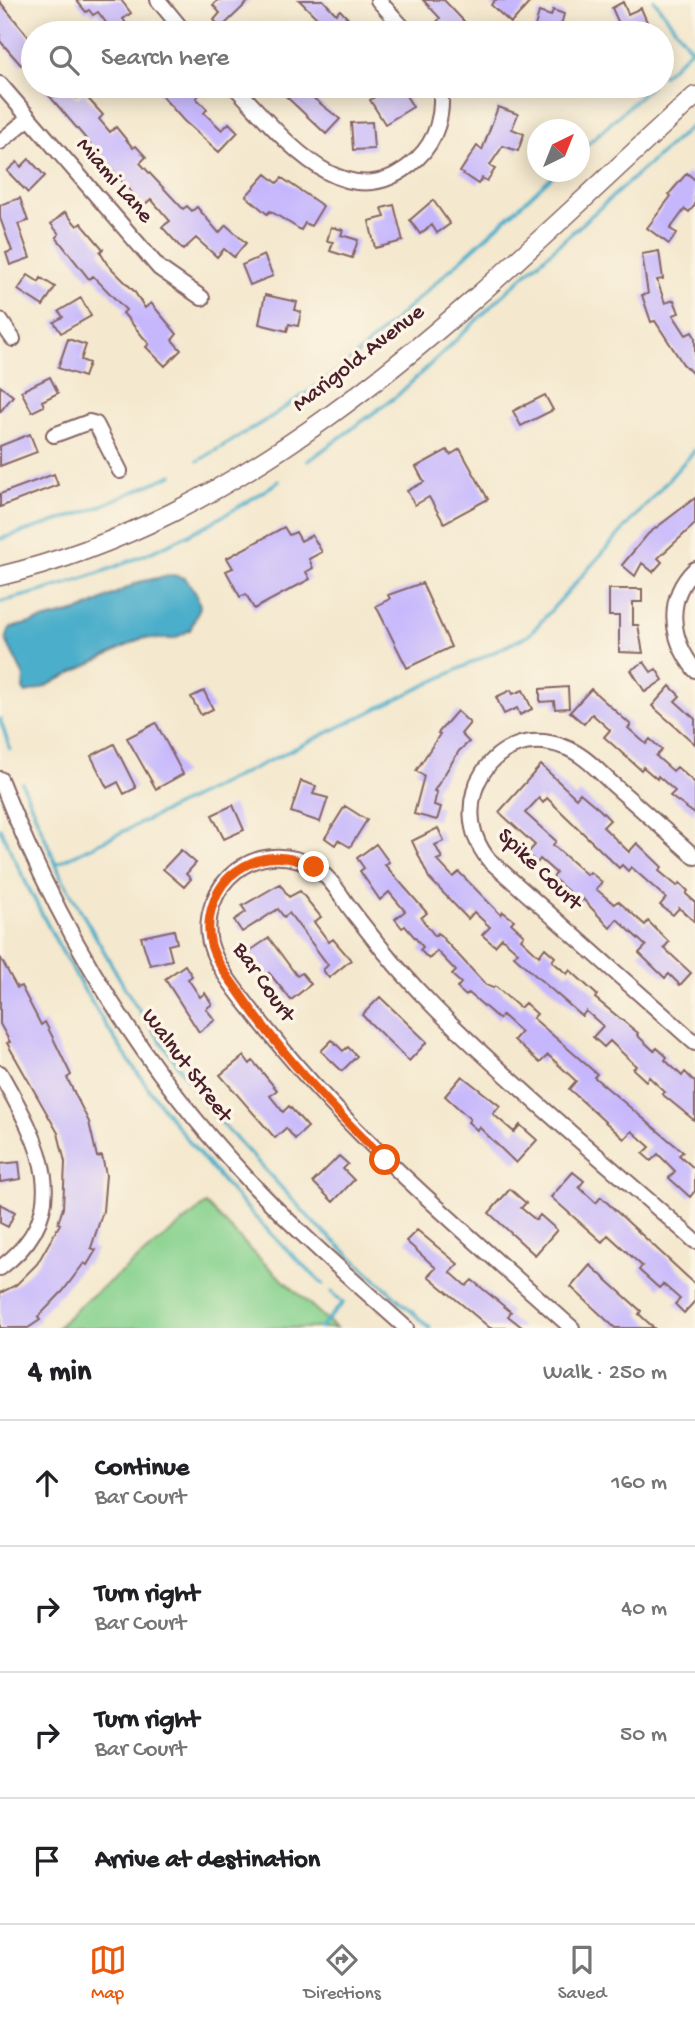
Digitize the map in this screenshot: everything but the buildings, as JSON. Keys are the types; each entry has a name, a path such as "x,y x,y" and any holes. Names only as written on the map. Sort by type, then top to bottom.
{"main road":[{"name":"Marigold Avenue","path":"0,576 63,557 152,521 245,471 301,435 441,327 695,96"}],"street":[{"path":"158,0 175,21"},
{"path":"378,0 397,21"},
{"name":"Miami Lane","path":"0,85 159,268 202,298"},
{"path":"246,98 315,166 338,178 364,182 398,173 424,152 440,116 440,98"},
{"path":"0,142 29,118"},
{"path":"0,320 13,339"},
{"path":"54,435 89,422 96,424 120,471"},
{"path":"695,569 680,590 673,616 679,645 695,670"},
{"name":"Spike Court","path":"695,857 584,758 564,747 538,742 510,748 489,764 473,794 472,829 489,860 695,1043"},
{"name":"Walnut Street","path":"0,779 33,858 83,957 160,1074 222,1152 272,1205 406,1328"},
{"name":"Bar Court","path":"572,1328 366,1141 315,1088 246,1003 214,955 208,929 213,903 235,872 257,860 280,856 301,860 325,875 395,964 436,1010 695,1241"},
{"path":"0,1073 36,1138 43,1161 45,1184 34,1230 19,1251 0,1268"}],"green space":[{"path":"206,1204 262,1261 336,1328 57,1328 78,1307"}],"water":[{"path":"172,575 185,578 197,595 200,607 190,630 173,639 142,638 42,688 26,693 23,689 24,676 6,640 10,628 82,610 139,582"}],"waterway":[{"path":"654,0 670,21"},
{"path":"674,26 691,49"},
{"path":"674,65 695,46"},
{"path":"590,142 638,98"},
{"path":"308,461 398,395 519,280 695,123"},
{"path":"198,461 271,417 339,371 546,182"},
{"path":"56,864 529,635 695,450"},
{"path":"0,539 89,511 172,475"},
{"path":"0,602 74,582 145,555 214,521 279,481"},
{"path":"0,719 10,749"},
{"path":"22,783 61,876 132,1000 207,1107 315,1224 430,1328"},
{"path":"0,828 64,956 138,1073 178,1128 223,1182 271,1234 323,1284"},
{"path":"320,1328 343,1303 332,1292"}],"route":[{"path":"314,867 294,858 272,856 249,863 235,872 213,903 208,929 210,943 223,970 270,1034 315,1088 385,1160"}]}
